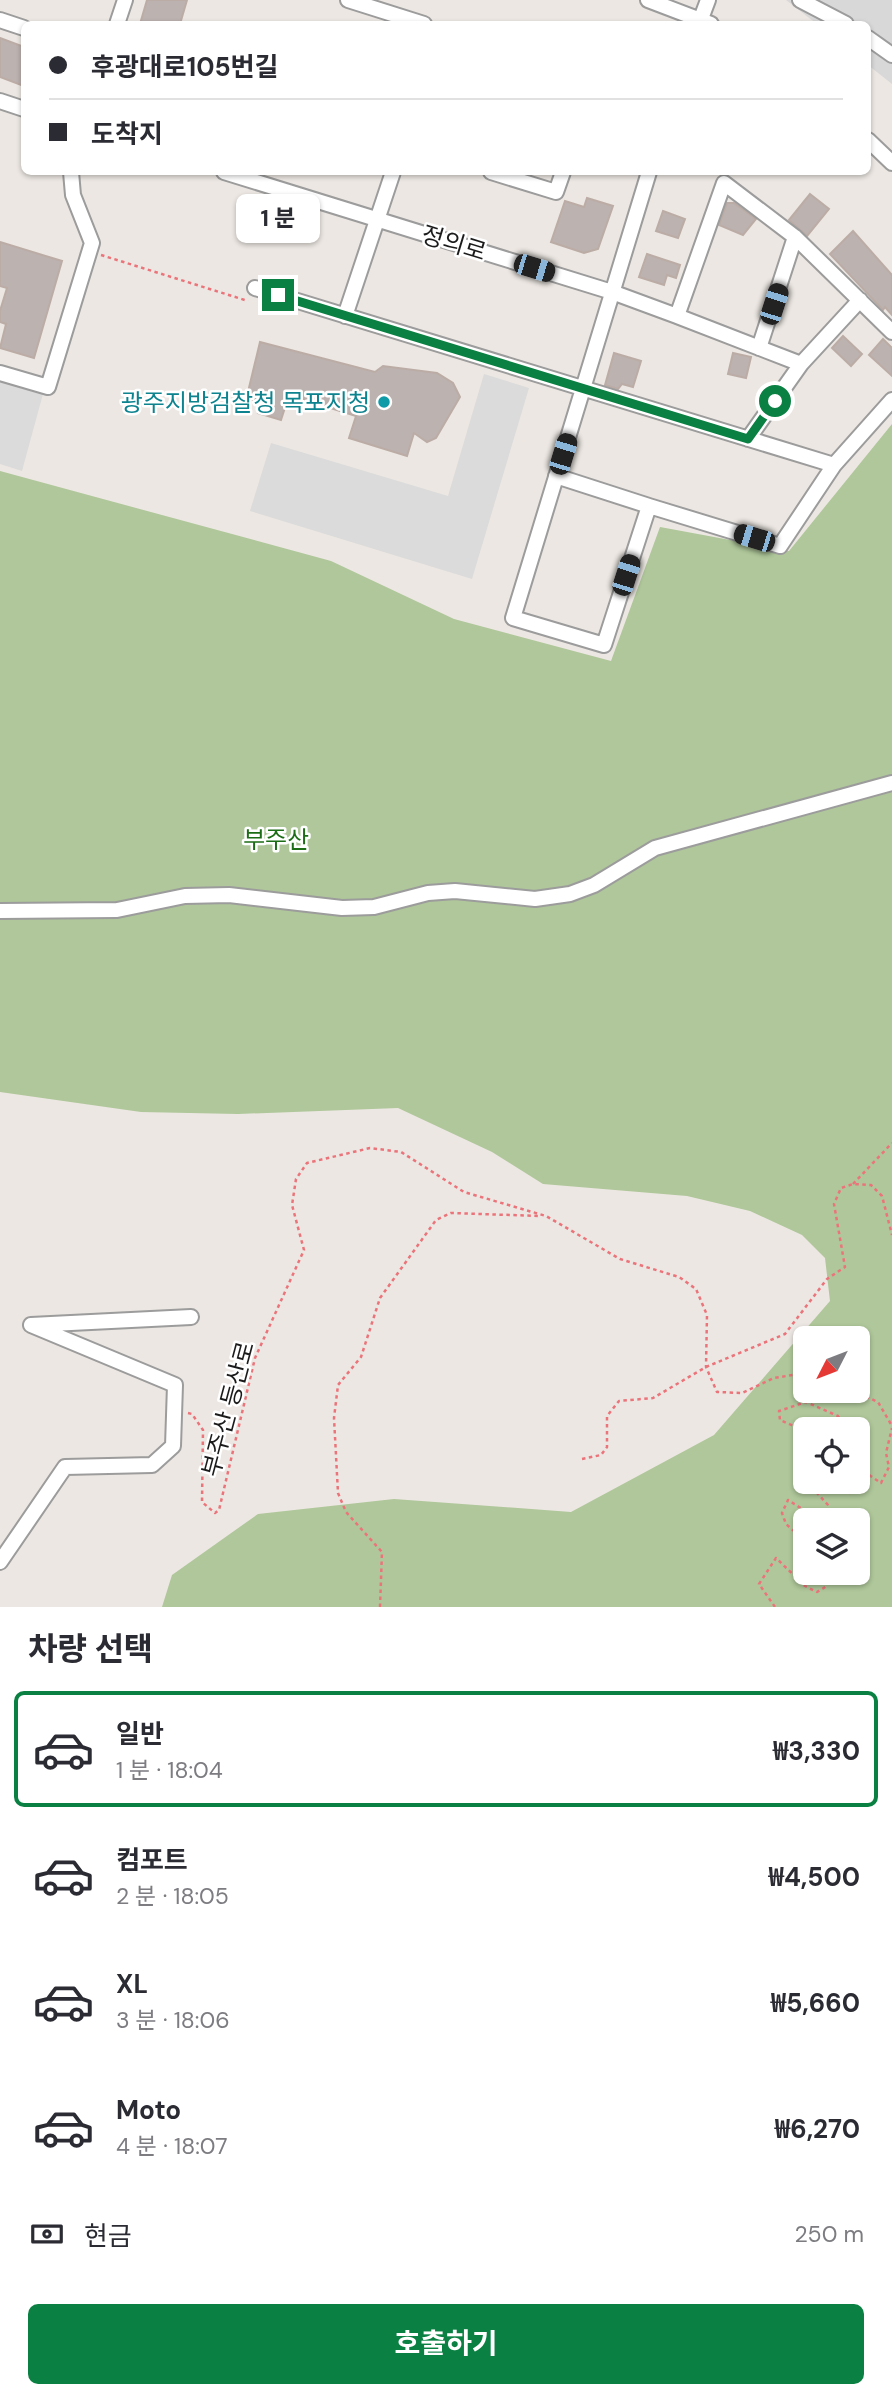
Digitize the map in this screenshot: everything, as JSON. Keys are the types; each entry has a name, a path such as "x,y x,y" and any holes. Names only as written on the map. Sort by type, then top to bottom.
{"street":[{"path":"118,21 125,0"},
{"path":"348,0 414,21"},
{"path":"648,0 699,21"},
{"path":"704,21 708,0"},
{"path":"800,0 840,21"},
{"path":"0,20 21,27"},
{"path":"871,40 892,55"},
{"path":"0,101 21,108"},
{"path":"871,143 892,163"},
{"path":"0,373 48,387 91,251 89,230 73,195 71,175"},
{"name":"정의로","path":"234,175 612,292 801,364"},
{"path":"345,316 392,175"},
{"path":"501,175 556,192 562,175"},
{"path":"648,175 513,618 604,645 649,506"},
{"path":"677,316 724,183 795,237 892,332"},
{"path":"759,348 795,237"},
{"path":"253,295 345,316 834,465"},
{"path":"748,439 801,364 860,300"},
{"path":"556,476 780,546 834,465 892,400"},
{"path":"0,911 117,910 186,896 229,895 342,908 374,907 428,893 455,891 535,899 570,894 594,886 655,848 892,783"},
{"path":"0,1562 65,1467 152,1465 173,1446 177,1411 175,1385 31,1325 191,1317"}],"path":[{"path":"91,251 253,295"},
{"path":"853,1184 892,1143"},
{"name":"부주산 등산로","path":"177,1411 192,1414 203,1430 202,1502 215,1513 219,1510 255,1358 304,1250 292,1205 296,1179 307,1164 370,1148 401,1152 464,1192 547,1216 620,1259 679,1277 696,1289 707,1315 706,1367"},
{"path":"582,1459 601,1455 607,1447 607,1416 619,1401 653,1398 706,1367 785,1334 827,1279 845,1267 834,1205 841,1188 853,1184 871,1185 882,1196 892,1235"},
{"name":"부주산 등산로","path":"380,1607 382,1552 346,1512 338,1493 334,1418 338,1385 360,1357 380,1298 436,1220 451,1213 547,1216"},
{"path":"706,1367 717,1392 742,1393 774,1378 793,1375"},
{"path":"870,1398 878,1402 892,1427 886,1453 889,1467 881,1483 870,1476"},
{"path":"793,1426 780,1420 779,1411 806,1402 839,1417"},
{"path":"818,1494 830,1508"},
{"path":"793,1530 786,1524 782,1513 788,1500 801,1508"},
{"path":"775,1607 758,1584 776,1558 793,1575"},
{"path":"803,1585 817,1592 827,1585"}],"shaded area":[{"path":"786,0 892,0 892,84 871,67 871,21 813,21"},
{"path":"0,369 46,383 22,471 0,464"},
{"path":"484,374 529,388 472,579 250,511 271,443 448,496"}],"green space":[{"name":"부주산","path":"892,424 892,1607 162,1607 172,1575 258,1514 394,1499 571,1512 714,1435 793,1344 793,1404 870,1404 870,1326 808,1326 830,1301 825,1258 802,1235 750,1211 687,1196 543,1184 492,1152 398,1108 238,1114 141,1112 0,1092 0,471 331,561 454,619 611,661 660,527 789,551"}],"building":[{"path":"147,0 187,0 181,21 141,21"},
{"path":"0,38 21,46 21,85 0,77"},
{"path":"810,194 829,209 807,236 789,220"},
{"path":"587,198 613,206 598,249 584,253 551,242 565,201 584,207"},
{"path":"727,203 734,203 756,219 743,235 719,225"},
{"path":"663,211 685,219 678,238 656,231"},
{"path":"853,231 892,275 892,315 885,307 883,310 830,254"},
{"path":"0,242 62,261 34,358 0,348 6,324 0,322 0,311 7,288 0,286"},
{"path":"647,254 680,265 676,278 667,275 664,285 639,277"},
{"path":"843,336 862,354 851,366 832,348"},
{"path":"883,339 892,348 892,376 869,355"},
{"name":"광주지방검찰청 목포지청","path":"260,342 375,372 383,366 437,373 453,383 460,397 436,438 427,442 414,433 407,456 349,438 356,416 289,395 281,420 258,413 260,406 247,396"},
{"path":"614,353 641,361 633,387 622,384 618,389 605,385"},
{"path":"733,353 751,357 746,378 728,374"}],"place":[{"name":"광주지방검찰청 목포지청","path":"384,402"}],"route":[{"path":"278,295 748,439 775,401"}]}
